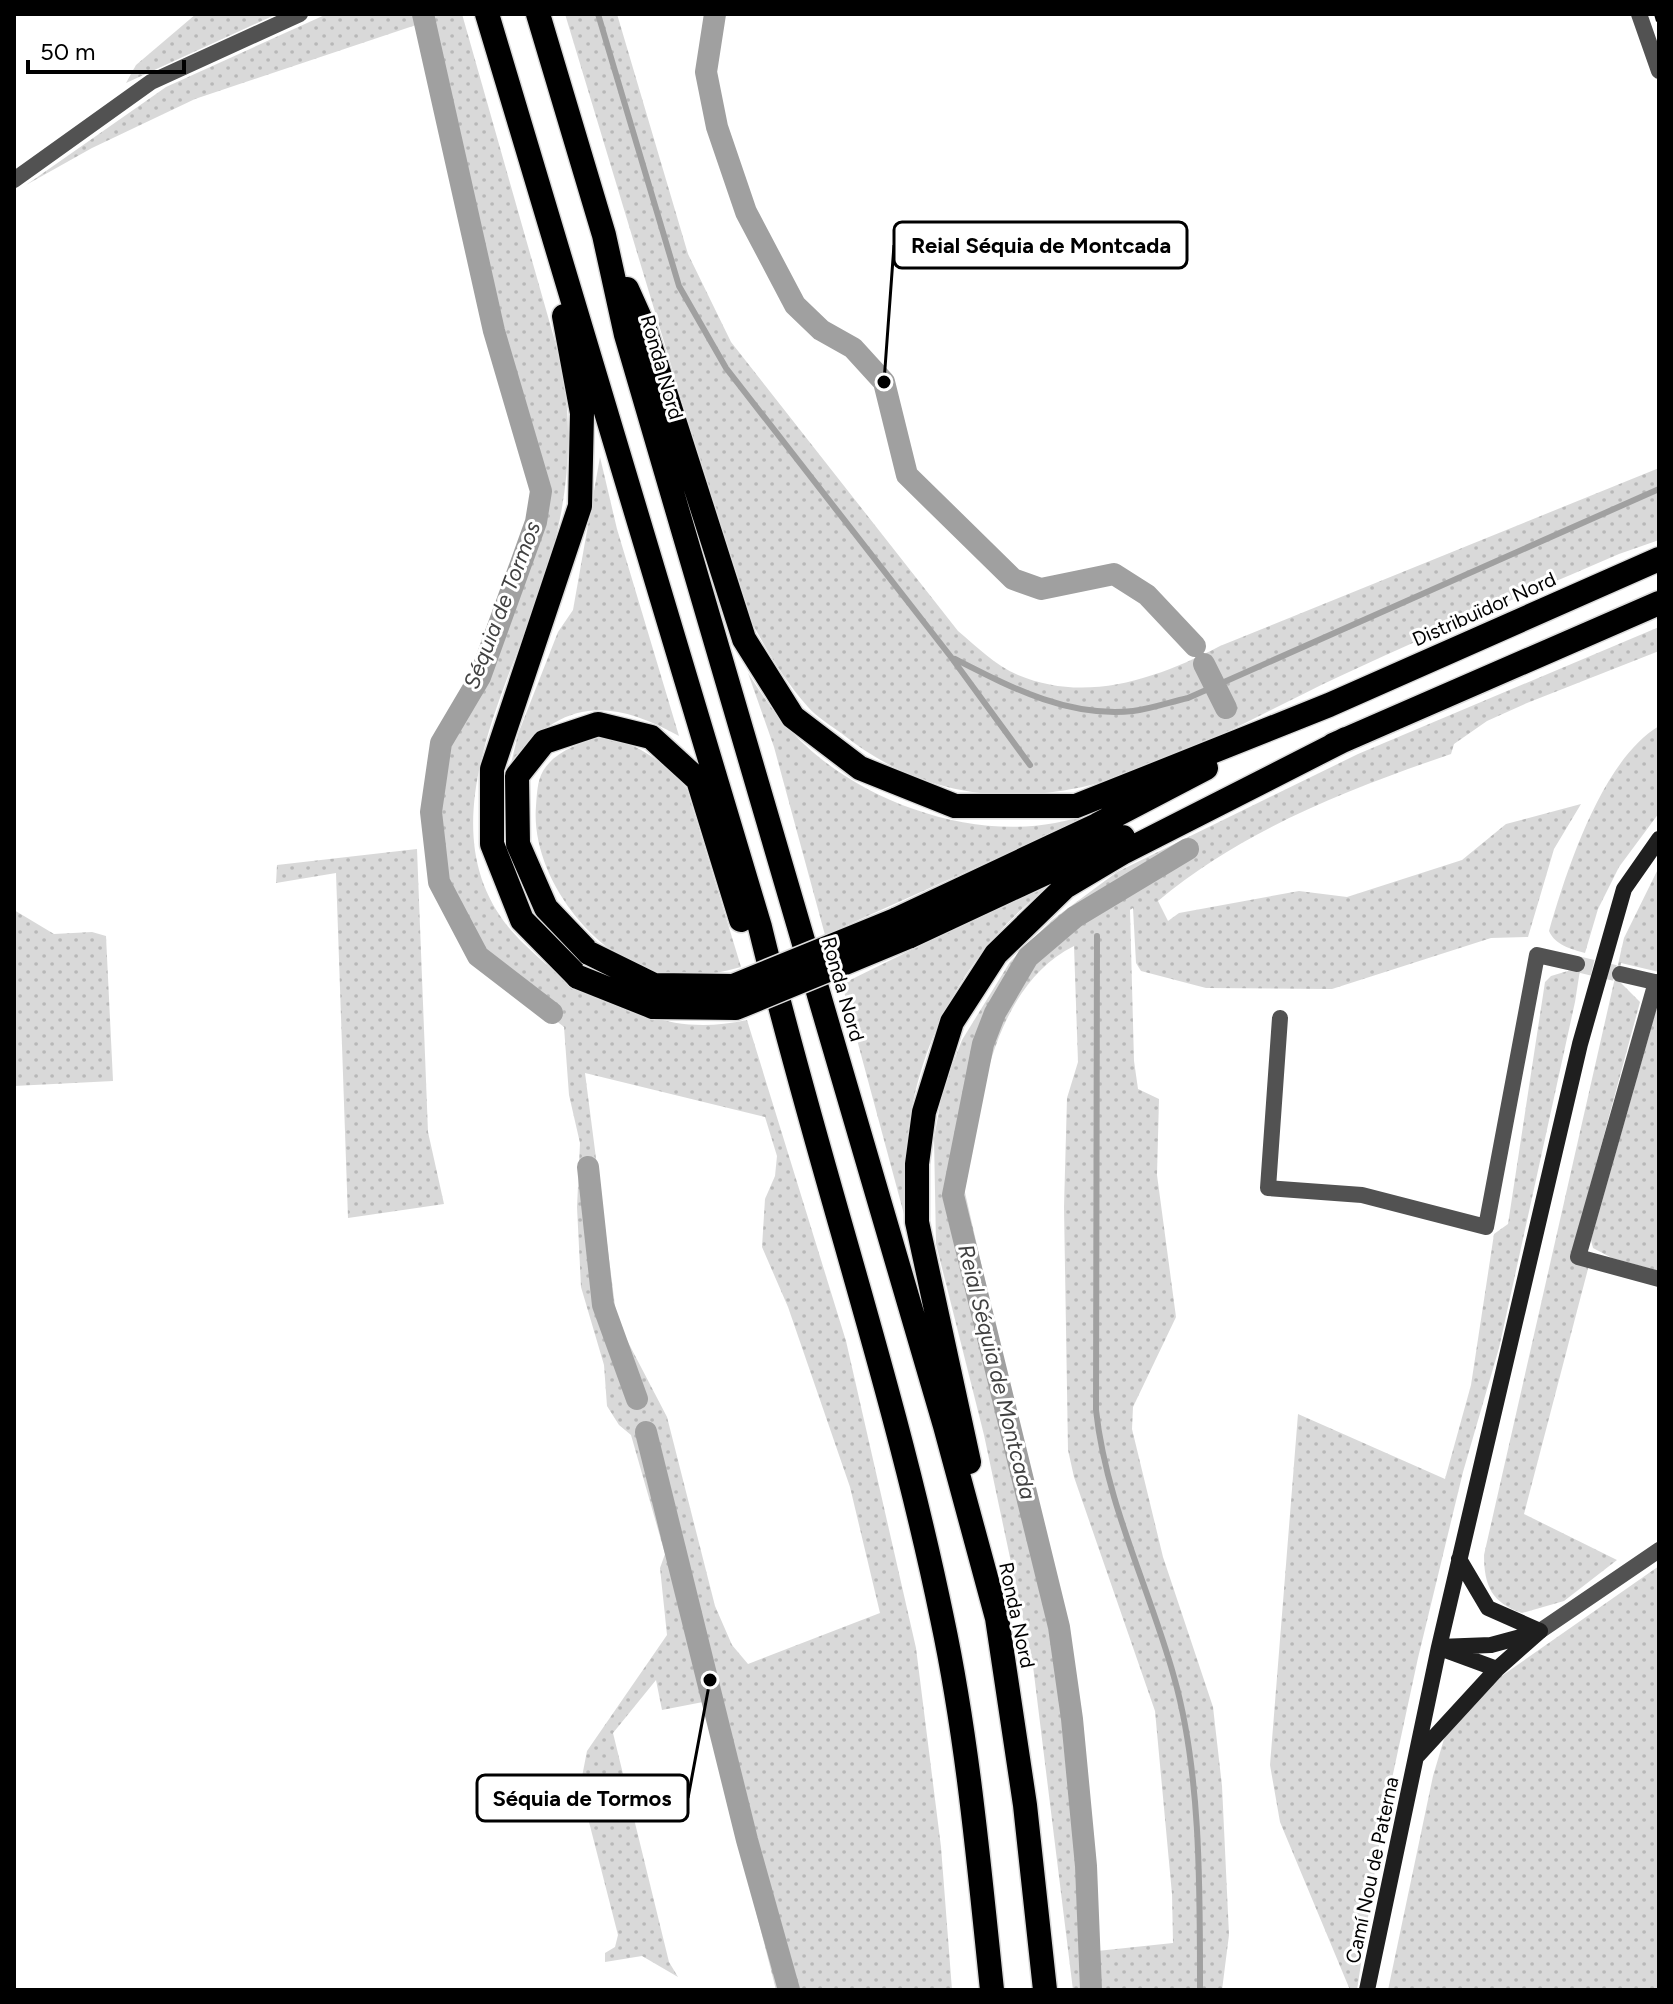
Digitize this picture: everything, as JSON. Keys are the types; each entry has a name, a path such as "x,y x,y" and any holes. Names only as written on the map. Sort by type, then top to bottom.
{"highway":[{"path":"487,14 671,619 899,1429 943,1620 972,1805 992,1990"},
{"name":"Ronda Nord","path":"538,14 604,235 626,335 945,1426 997,1618 1025,1805 1045,1990"},
{"path":"530,161 582,413 580,506 492,769 492,844 522,920 578,977 653,1007 736,1008 901,928 1329,705"},
{"path":"604,235 645,329 744,639 793,717 860,768 955,806 1076,806 1329,705"},
{"name":"Distribuïdor Nord","path":"1329,705 1659,559"},
{"path":"788,1041 745,932 698,780 651,737 598,724 544,742 517,776 518,844 546,908 589,953 654,985 733,986 901,928 1659,603"},
{"path":"997,1618 962,1424 917,1222 917,1164 924,1112 952,1022 996,954 1065,887 1124,852 1346,739"}],"street":[{"path":"14,180 151,82 300,14"},
{"path":"1639,14 1659,71"},
{"path":"1497,1669 1439,1647 1580,1044 1624,889 1659,839"},
{"path":"1280,1018 1268,1188 1362,1195 1486,1227 1537,955 1577,964"},
{"path":"1620,974 1658,982 1578,1257 1659,1279"},
{"name":"Camí Nou de Paterna","path":"1416,1758 1497,1669 1540,1631 1659,1550"},
{"path":"1459,1559 1488,1608 1540,1631"},
{"name":"Camí Nou de Paterna","path":"1367,1990 1439,1647 1491,1645 1540,1631"}],"shaded area":[{"path":"196,14 277,14 126,83 136,65"},
{"path":"327,14 462,14 562,366 568,439 562,508 551,557 498,703 483,754 474,805 475,854 491,900 523,943 568,981 626,1008 664,1020 703,1025 747,1020 846,1341 916,1648 941,1847 952,1990 776,1990 703,1702 662,1710 656,1680 613,1733 669,1962 678,1977 642,1956 605,1962 605,1953 615,1947 618,1935 580,1787 587,1751 667,1635 660,1568 665,1554 631,1435 619,1425 607,1406 604,1365 581,1287 577,1207 580,1143 569,1095 564,1027 476,958 437,884 430,821 428,778 435,740 463,693 534,502 534,487 479,294 419,24 195,99 92,148 26,185 166,87","holes":["585,1073 765,1117 777,1156 775,1176 765,1199 762,1247 788,1307 850,1487 880,1613 748,1664 732,1645 715,1606 667,1417 617,1321"]},
{"path":"565,14 617,14 688,254 731,342 958,631 994,661 1018,675 1070,687 1096,687 1147,677 1659,468 1659,540 1441,630 1183,752 1121,776 1057,792 1024,795 960,790 899,770 870,753 808,707 781,673 745,610"},
{"path":"600,457 617,529 679,736 631,715 588,711 568,716 549,726 511,764 518,734 558,632 573,610"},
{"path":"1659,627 1659,651 1487,721 1454,744 1451,754 1298,814 1225,853 1158,901 1168,921 1179,913 1299,891 1347,897 1462,860 1506,824 1581,804 1554,849 1528,937 1491,938 1332,989 1206,988 1141,971 1136,963 1133,908 1130,910 1134,1061 1138,1089 1159,1099 1157,1175 1176,1317 1133,1407 1132,1429 1163,1557 1213,1707 1222,1786 1229,1935 1222,1990 1073,1990 1033,1666 984,1435 936,1244 934,1138 943,1089 962,1040 1010,962 1052,920 1117,872 1358,754","holes":["1074,946 1078,1062 1067,1098 1064,1207 1068,1450 1074,1477 1155,1711 1172,1894 1173,1943 1097,1951 1092,1820 1073,1668 964,1188 984,1086 1007,1019 1024,990 1046,965"]},
{"path":"748,673 789,729 830,766 858,784 921,812 955,821 1022,827 1055,823 1102,811 825,935 774,747"},
{"path":"1659,726 1659,813 1619,867 1598,909 1585,953 1569,948 1555,940 1549,931 1589,818 1620,764 1639,742"},
{"path":"599,737 625,743 648,754 687,789 741,967 686,976 668,975 642,967 617,954 593,935 556,888 544,861 537,833 536,806 540,779 548,764 561,753"},
{"path":"417,849 428,1132 444,1204 348,1218 336,873 276,883 277,865"},
{"path":"1659,867 1659,972 1621,963 1618,980 1640,1002 1575,1242 1589,1265 1524,1514 1617,1560 1564,1601 1522,1613 1503,1604 1492,1592 1486,1576 1484,1555 1624,938"},
{"path":"1078,868 1033,899 994,938 962,982 936,1030 918,1081 908,1135 906,1190 912,1244 842,984"},
{"path":"14,910 54,934 92,932 106,936 113,1081 14,1086"},
{"path":"1580,970 1575,1002 1499,1348 1463,1472 1418,1658 1382,1825 1357,1990 1350,1990 1280,1822 1270,1765 1298,1414 1445,1479 1471,1385 1494,1234 1508,1224 1545,982 1551,976"},
{"path":"1659,1000 1659,1271 1612,1258 1593,1248 1591,1240"},
{"path":"1659,1566 1659,1990 1388,1990 1433,1776 1444,1739 1456,1718 1483,1689"}],"waterway":[{"name":"Séquia de Tormos","path":"423,14 494,331 541,491 536,522 480,677 441,743 431,812 439,882 478,956 552,1013"},
{"path":"598,14 679,286 726,368 951,657 1030,765"},
{"name":"Reial Séquia de Montcada","path":"715,14 706,72 717,127 746,212 795,305 821,330 853,348 884,382 907,475 1013,579 1041,589 1114,574 1147,595 1195,646"},
{"path":"955,659 1018,690 1063,705 1109,712 1154,707 1188,698 1659,489"},
{"name":"Reial Séquia de Montcada","path":"1204,664 1226,708"},
{"name":"Reial Séquia de Montcada","path":"1091,1990 1086,1866 1072,1719 1059,1627 953,1195 983,1044 995,1013 1028,957 1075,917 1188,849"},
{"path":"1097,936 1096,1410 1118,1512 1164,1644 1183,1714 1197,1832 1200,1990"},
{"name":"Séquia de Tormos","path":"588,1167 603,1305 637,1399"},
{"name":"Séquia de Tormos","path":"646,1432 747,1840 789,1990"}],"tunnel":[{"path":"1577,964 1615,973"}],"railway":[{"path":"1657,14 1659,21"}],"place":[{"name":"Reial Séquia de Montcada","path":"884,382"},
{"name":"Séquia de Tormos","path":"710,1680"}]}
